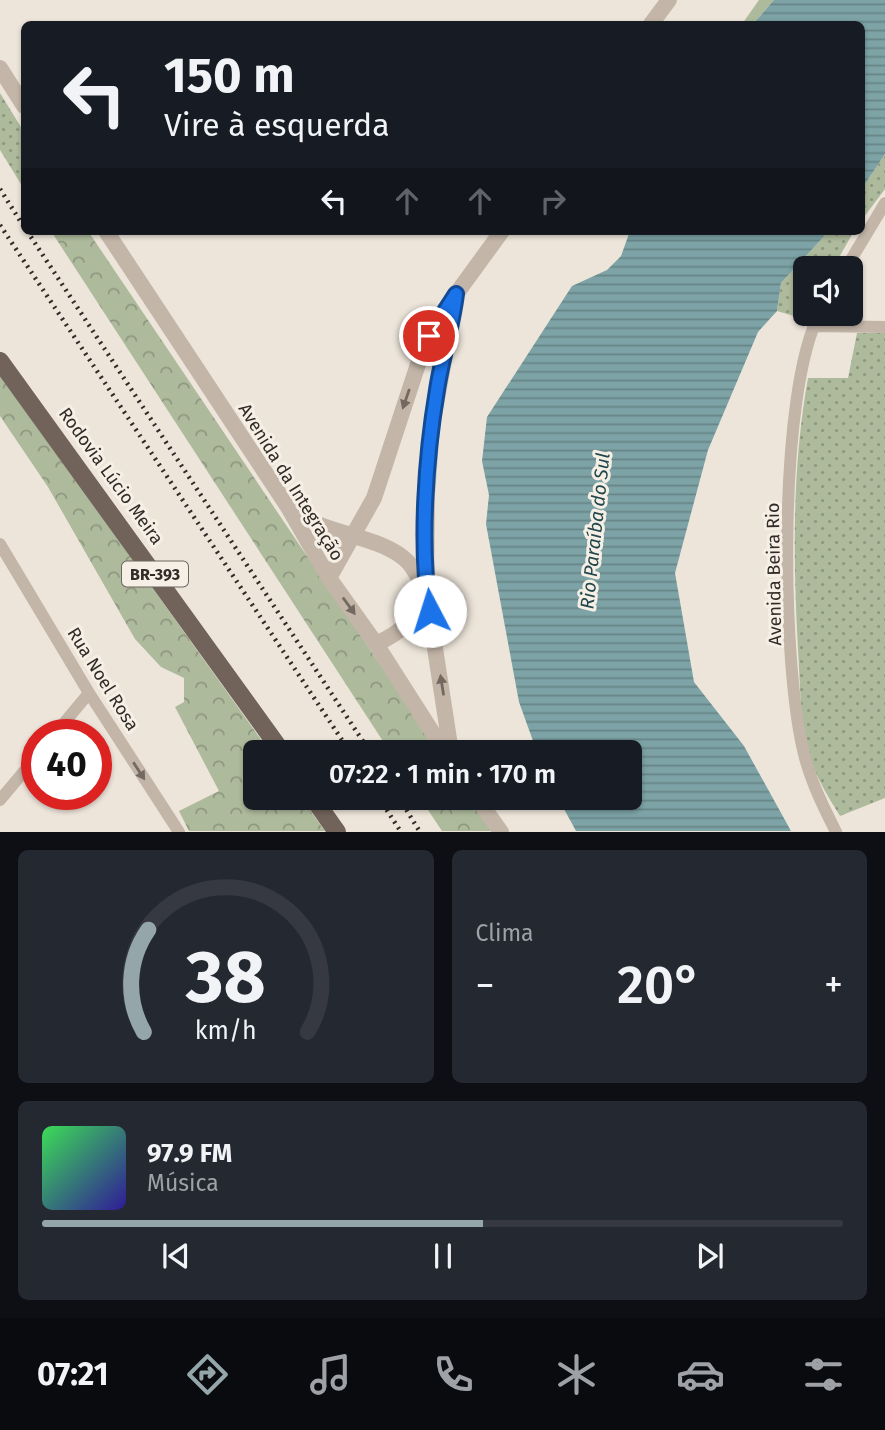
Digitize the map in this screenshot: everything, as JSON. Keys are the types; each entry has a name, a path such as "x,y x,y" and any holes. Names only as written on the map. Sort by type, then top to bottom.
{"main road":[{"name":"Rodovia Lúcio Meira","path":"0,350 27,396"},
{"name":"Rodovia Lúcio Meira","path":"0,361 273,740"},
{"path":"322,810 337,831"}],"street":[{"path":"654,21 669,0"},
{"path":"0,68 21,101"},
{"path":"853,256 885,203"},
{"name":"Avenida da Integração","path":"109,235 288,507 329,578 376,644 437,740"},
{"path":"329,578 374,498 423,349 435,323 499,235"},
{"path":"450,740 426,590 427,495 432,426 456,294"},
{"path":"813,326 885,327"},
{"name":"Avenida Beira Rio","path":"813,326 797,389 792,432 788,577 798,723 805,758 818,797 836,831"},
{"path":"288,507 320,527 391,550 408,562 426,590"},
{"name":"Rua Noel Rosa","path":"1,546 89,693 179,831"},
{"path":"376,644 406,626 419,612 426,590"},
{"path":"67,719 89,693"},
{"path":"0,800 21,775"},
{"path":"486,810 501,831"}],"green space":[{"path":"759,0 774,0 756,21 744,21"},
{"path":"0,93 21,127 21,184 0,150"},
{"path":"885,154 885,189 865,216 865,184"},
{"path":"54,235 91,235 431,740 382,740"},
{"path":"825,235 852,235 840,256 806,256"},
{"path":"793,270 793,316 777,311 781,283"},
{"path":"857,333 885,333 885,798 840,816 816,772 808,753 804,732 796,615 796,479 808,378 848,378"},
{"path":"0,375 261,740 243,740 243,810 310,810 325,831 189,831 179,811 219,791 175,707 184,702 184,678 161,667 135,639 48,487 0,416"},
{"path":"428,810 478,810 492,831 442,831"}],"water":[{"path":"774,0 885,0 885,154 865,184 865,21 756,21"},
{"name":"Rio Paraíba do Sul","path":"629,235 825,235 806,256 793,256 793,270 781,283 777,311 758,332 708,450 675,573 694,682 744,746 791,831 576,831 565,810 642,810 642,740 533,740 519,702 486,524 489,495 482,461 487,417 572,286 607,270 621,256"}],"railway":[{"path":"0,189 21,222"},
{"path":"0,225 342,740"},
{"path":"30,235 362,740"},
{"path":"387,810 401,832"},
{"path":"406,810 420,832"}],"route":[{"path":"429,336 456,294 432,426 427,495 426,590 430,611"}]}
